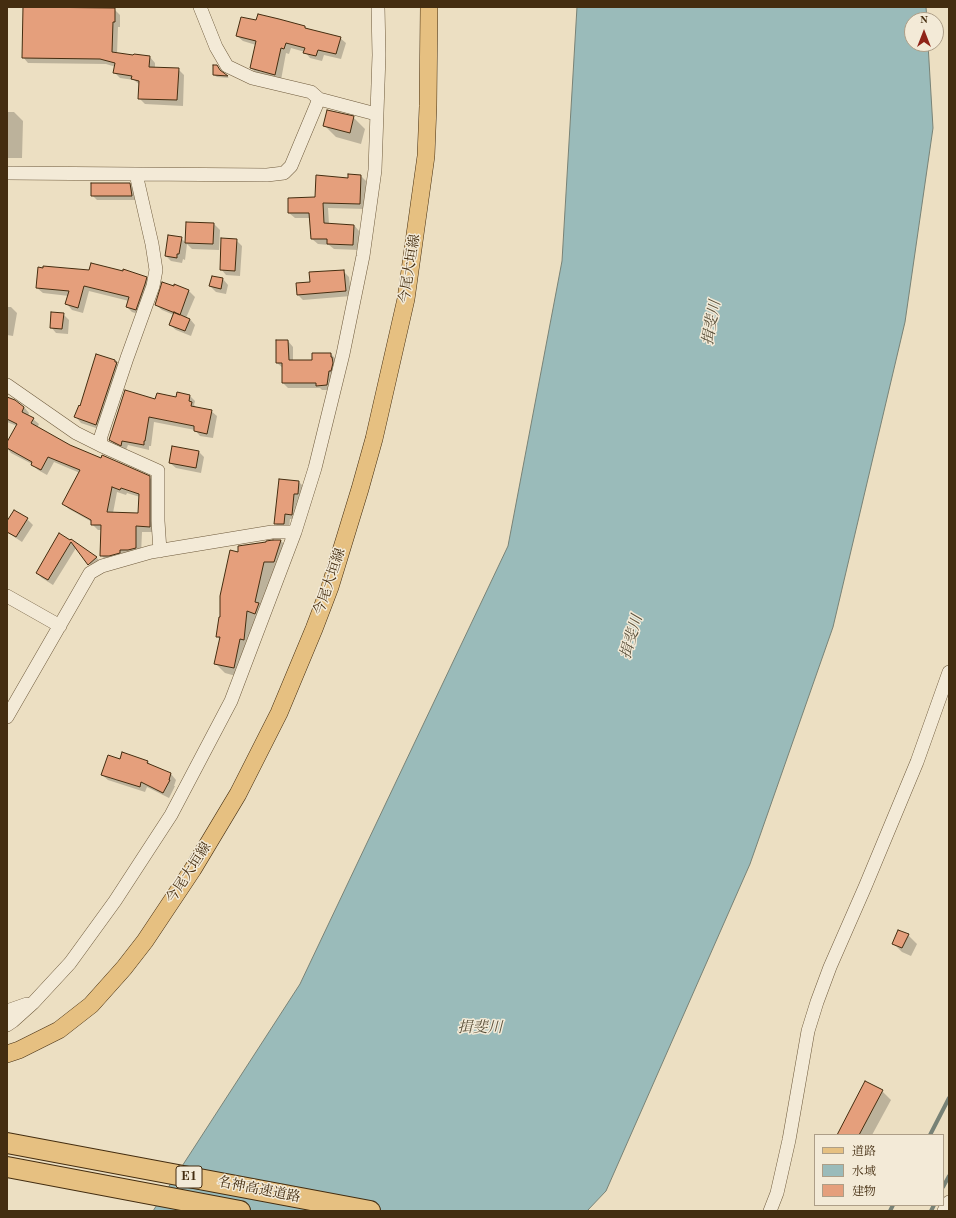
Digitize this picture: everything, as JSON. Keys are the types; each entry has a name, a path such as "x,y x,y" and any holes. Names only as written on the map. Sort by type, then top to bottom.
{"highway":[{"name":"名神高速道路","path":"7,1143 370,1211"},
{"name":"名神高速道路","path":"7,1167 240,1211"}],"main road":[{"name":"今尾大垣線","path":"7,1054 19,1050 59,1030 91,1005 124,968 145,941 192,869 238,794 279,713 314,629 330,587 374,439 406,299 426,156 429,7"}],"street":[{"path":"200,7 216,47 227,66 252,78 311,92 319,99 376,114"},
{"path":"7,1025 33,1003 70,964 115,901 171,816 231,701 295,532 315,468 343,354 363,256 375,170 379,55 378,7"},
{"path":"7,173 267,175 284,172 291,166 319,99"},
{"path":"100,445 101,436 127,358 153,286 156,270 152,244 136,174"},
{"path":"7,385 76,433 158,471 158,521 160,551"},
{"path":"7,717 90,572 102,566 151,552 272,532 295,532"},
{"path":"7,596 60,626"},
{"path":"770,1211 777,1193 789,1140 808,1031 817,1002 830,967 917,762 949,672"},
{"path":"7,1011 33,1003"},
{"path":"944,1211 949,1202"}],"water":[{"name":"揖斐川","path":"577,7 926,7 926,12 904,12 904,52 928,52 933,128 905,322 833,627 750,864 606,1191 587,1211 153,1211 300,984 508,546 562,261"}],"building":[{"path":"23,7 115,8 112,52 150,56 149,67 179,68 177,100 138,99 139,81 131,79 132,76 113,73 115,63 100,59 22,58"},
{"path":"258,14 341,37 336,54 318,50 316,56 303,53 305,48 286,43 284,49 281,48 275,75 250,68 256,41 236,36 241,17 256,20"},
{"path":"213,65 217,65 220,70 228,76 213,75"},
{"path":"327,110 354,116 350,133 323,126"},
{"path":"348,174 361,175 360,204 323,203 324,223 354,225 353,245 327,244 327,239 311,239 309,213 288,213 288,198 315,197 316,175 348,178"},
{"path":"91,183 130,183 132,196 91,196"},
{"path":"186,222 214,223 213,244 185,243"},
{"path":"168,235 182,237 177,258 165,256"},
{"path":"221,238 237,239 235,271 220,270"},
{"path":"91,263 123,271 123,269 147,277 136,310 126,307 129,297 84,286 78,308 65,304 69,291 36,288 38,267 43,268 43,266 89,270"},
{"path":"344,270 346,291 297,295 296,283 310,282 309,272"},
{"path":"212,276 223,278 221,289 209,286"},
{"path":"162,282 174,286 174,284 189,290 180,315 155,305"},
{"path":"51,312 64,313 62,329 50,328"},
{"path":"174,312 190,319 185,331 169,325"},
{"path":"276,340 288,340 289,360 312,360 312,353 331,353 333,363 331,371 329,371 327,385 316,386 316,383 282,383 282,363 276,363"},
{"path":"96,354 117,362 96,425 74,417 79,405 80,406"},
{"path":"125,390 155,399 157,393 176,397 177,392 190,395 189,401 192,402 191,406 212,410 207,434 194,431 194,426 149,417 144,445 122,441 121,446 109,440"},
{"path":"7,397 15,400 24,407 22,412 34,418 31,423 70,445 101,458 102,455 150,476 150,527 136,526 136,548 120,550 120,553 109,556 100,556 101,525 91,525 91,520 62,504 80,470 48,457 41,470 31,465 32,462 7,448 7,442 17,424 7,419","holes":["112,487 120,490 121,488 139,494 138,513 107,512"]},
{"path":"172,446 199,451 196,468 169,463"},
{"path":"279,479 299,481 298,494 294,494 292,515 285,514 284,524 274,524"},
{"path":"14,510 28,518 16,537 7,532 7,521"},
{"path":"59,533 70,540 71,539 97,557 88,565 71,542 48,580 36,573"},
{"path":"281,540 274,562 264,562 255,602 259,603 255,614 247,611 244,640 240,639 234,668 214,664 220,637 216,637 220,617 220,596 230,550 238,552 238,546"},
{"path":"122,752 148,761 147,763 171,773 170,780 163,793 141,782 140,787 101,775 108,755 120,759"},
{"path":"898,930 909,934 902,948 892,944"},
{"path":"865,1081 883,1090 860,1134 838,1134"}],"waterway":[{"path":"931,1134 949,1098"},
{"path":"944,1185 949,1176"},
{"path":"890,1211 892,1206"},
{"path":"931,1211 934,1206"}]}
